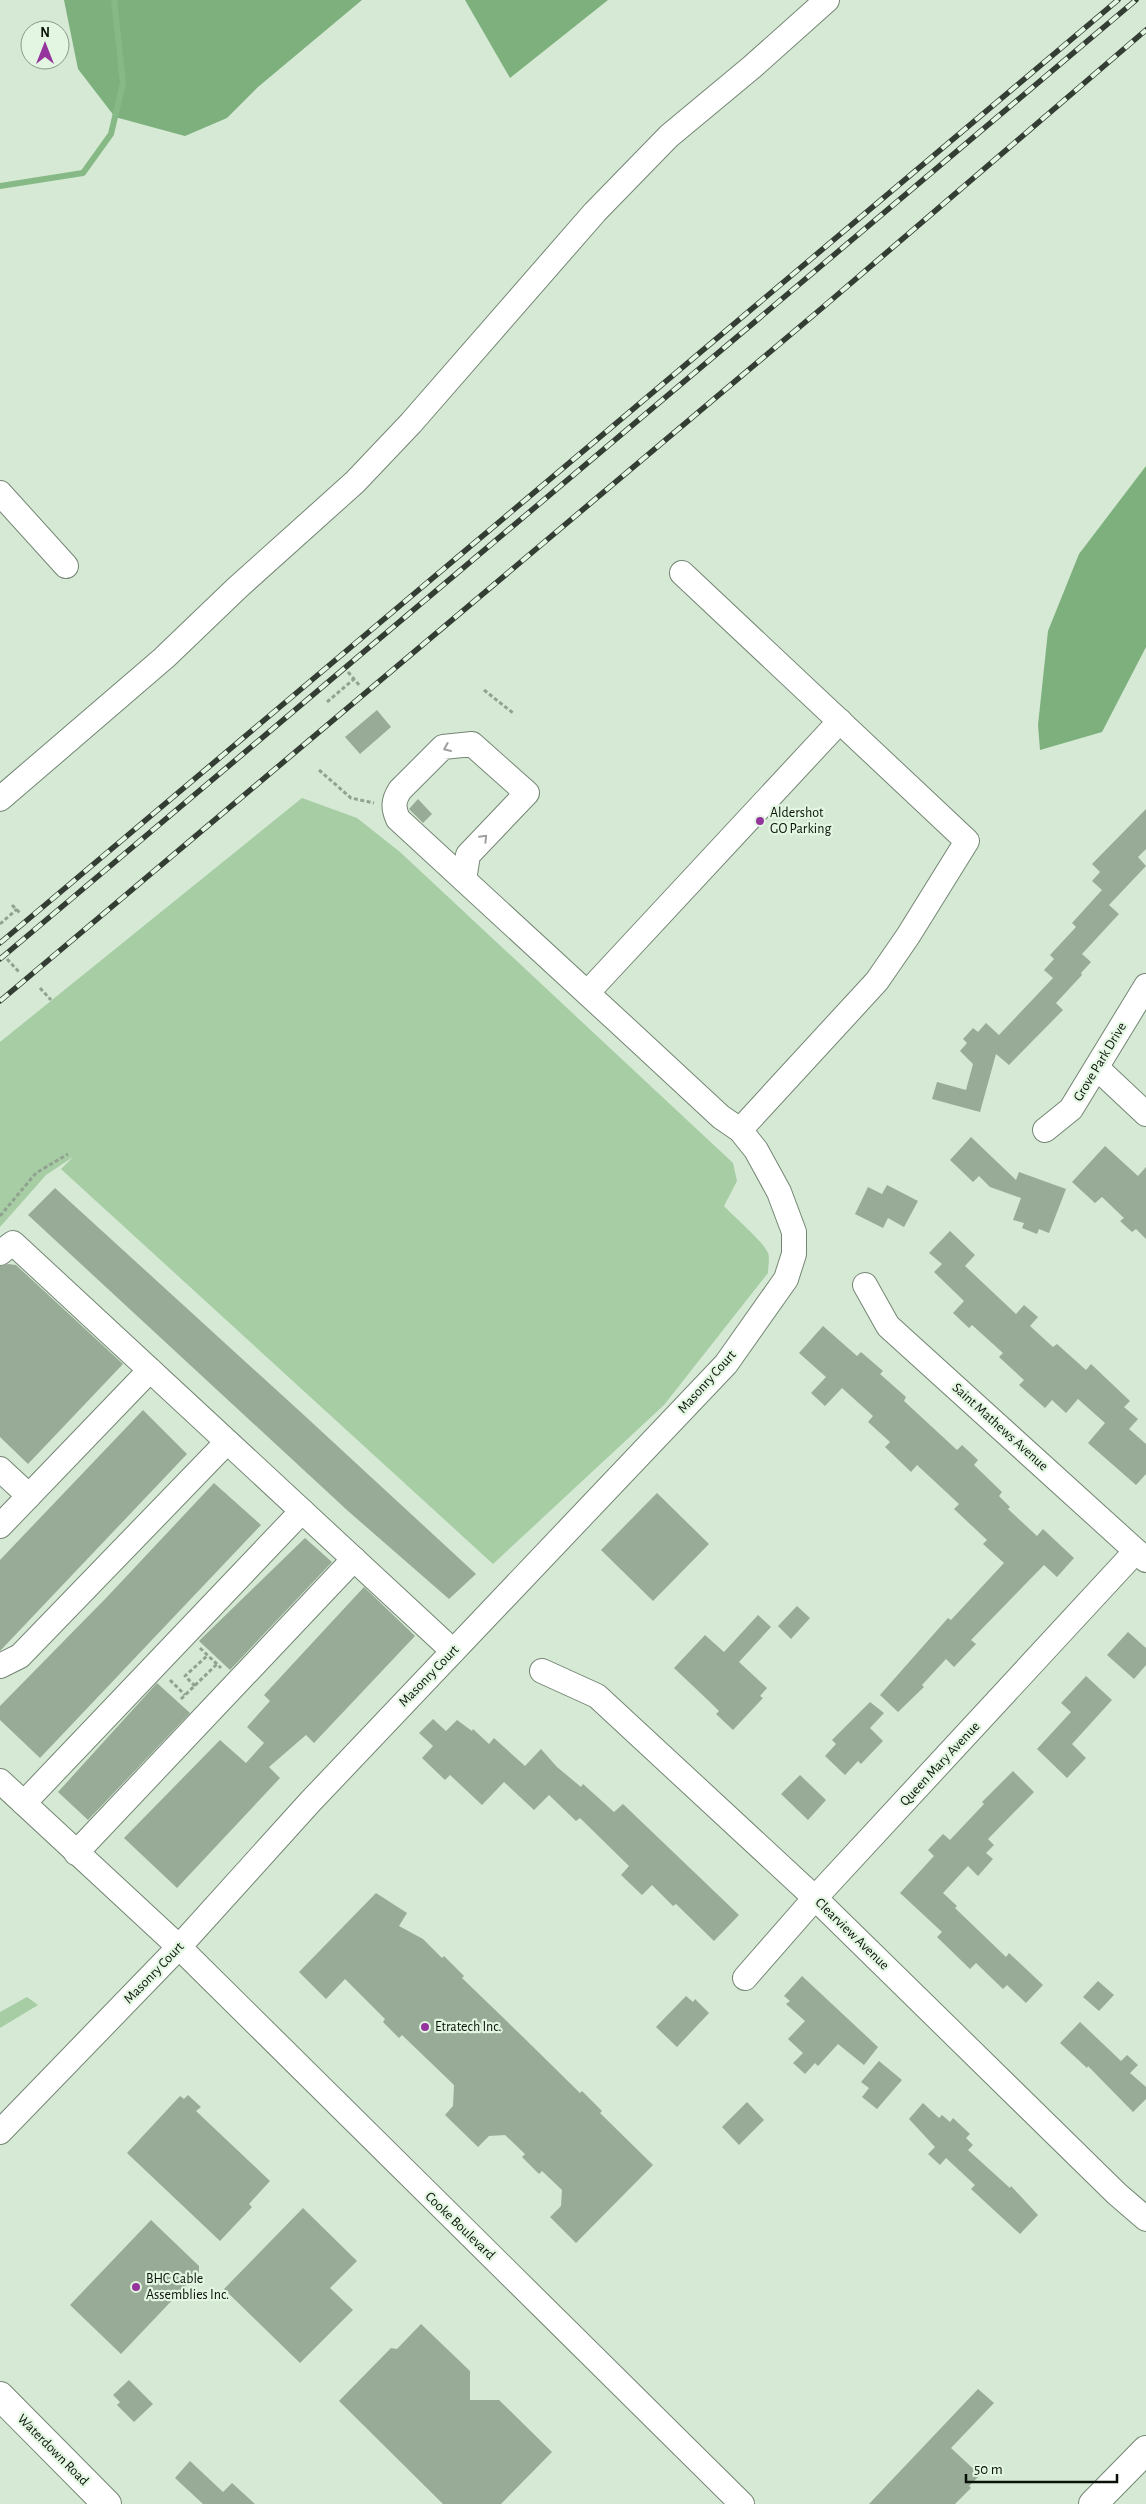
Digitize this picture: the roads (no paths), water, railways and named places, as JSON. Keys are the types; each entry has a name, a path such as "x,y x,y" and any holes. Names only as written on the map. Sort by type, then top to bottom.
{"main road":[{"name":"Waterdown Road","path":"0,2396 107,2504"},
{"path":"1093,2504 1146,2450"}],"street":[{"path":"0,799 164,658 355,482 417,416 595,212 668,136 752,68 827,0"},
{"path":"0,493 66,566"},
{"path":"682,574 967,841 877,981 740,1130"},
{"path":"588,992 840,721"},
{"name":"Masonry Court","path":"0,2132 179,1947 310,1802 726,1364 786,1279 794,1254 794,1232 779,1192 756,1150 740,1130 721,1117 588,992 464,880 398,819 394,809 394,798 400,790 443,747 472,744 527,794 468,855 464,880"},
{"name":"Grove Park Drive","path":"1045,1130 1071,1109 1146,986"},
{"path":"1097,1068 1146,1114"},
{"path":"0,1253 13,1243 453,1651"},
{"name":"Saint Mathews Avenue","path":"865,1285 888,1326 1141,1556"},
{"path":"0,1526 150,1370"},
{"path":"0,1666 20,1656 227,1442"},
{"path":"0,1469 29,1496"},
{"path":"24,1803 302,1511"},
{"name":"Queen Mary Avenue","path":"745,1978 815,1898 1141,1556"},
{"path":"76,1853 354,1559"},
{"name":"Clearview Avenue","path":"542,1671 597,1696 815,1898 1117,2194 1146,2219"},
{"name":"Cooke Boulevard","path":"0,1781 179,1947 742,2504"}],"waterway":[{"path":"0,186 83,173 111,134 123,83 114,0"}],"railway":[{"path":"0,943 1118,0"},
{"path":"0,959 1136,0"},
{"path":"0,1001 822,308 1146,30"}],"place":[{"name":"Aldershot GO Parking","path":"760,821"},
{"name":"Etratech Inc.","path":"425,2027"},
{"name":"BHC Cable Assemblies Inc.","path":"136,2287"}]}
